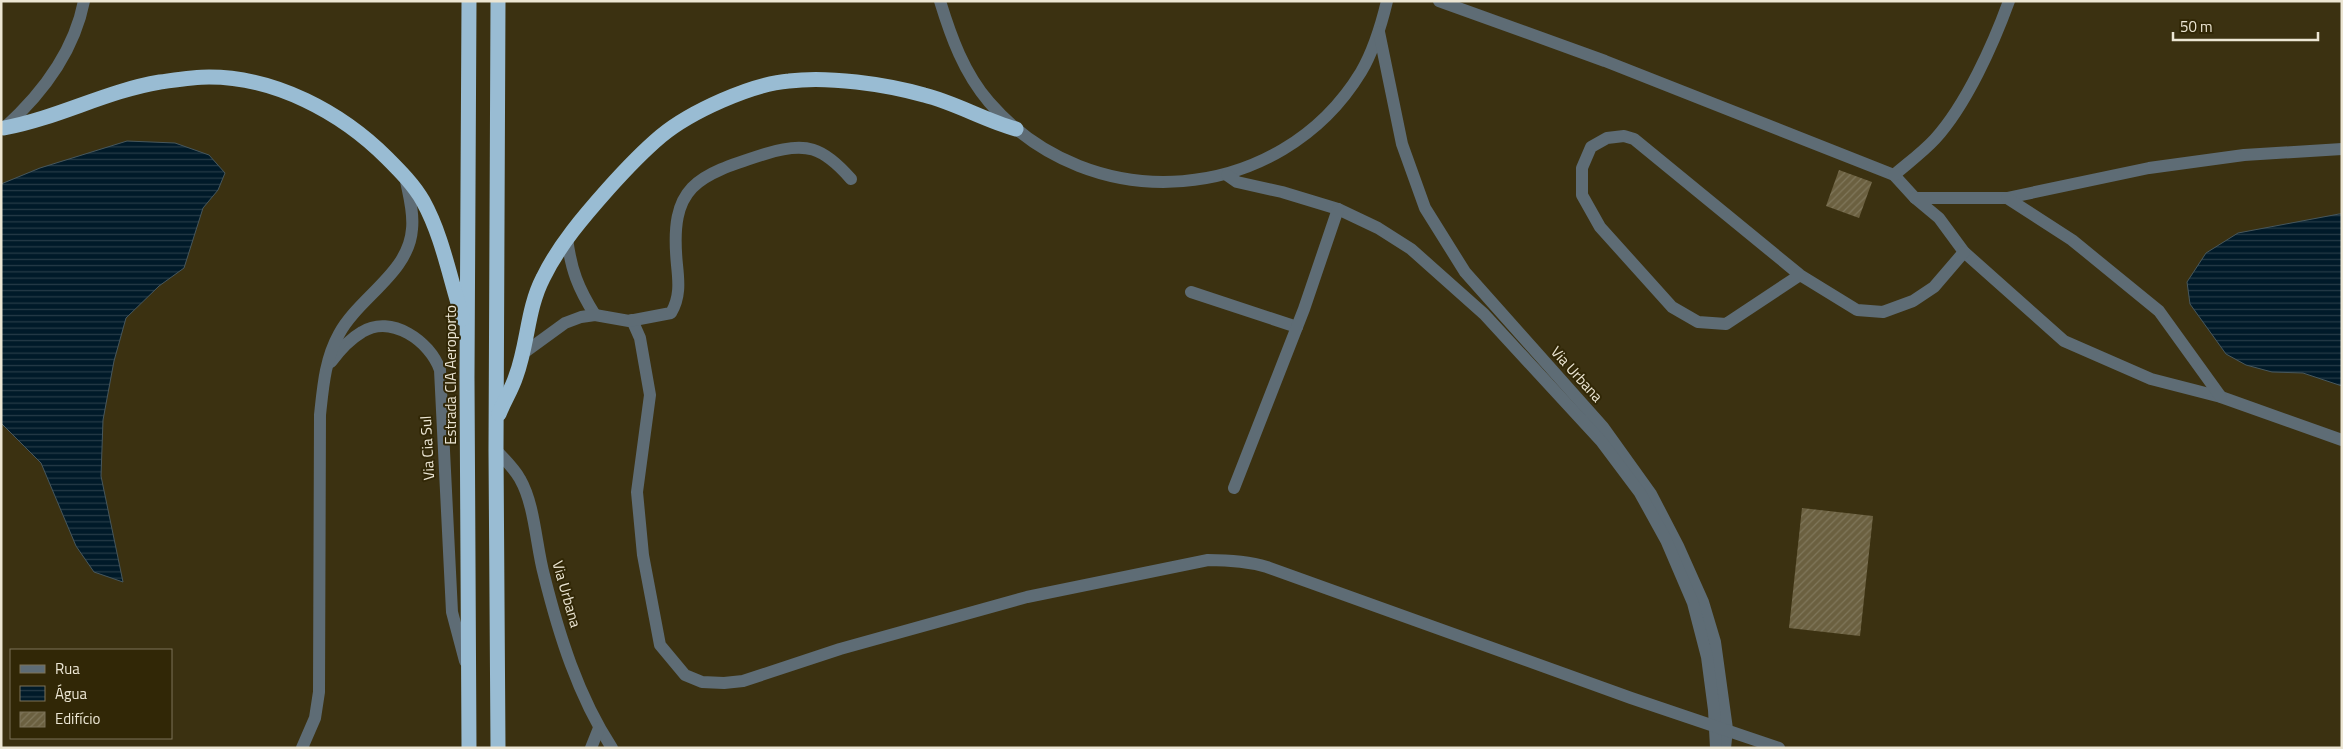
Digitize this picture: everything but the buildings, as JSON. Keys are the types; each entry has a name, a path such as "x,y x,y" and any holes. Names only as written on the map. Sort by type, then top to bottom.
{"highway":[{"name":"Estrada CIA Aeroporto","path":"469,1 467,332 469,747"},
{"path":"498,1 496,420 498,748"},
{"path":"3,129 32,123 123,90 150,84 208,77 236,80 284,91 318,106 370,141 405,176 422,200 430,217 467,332"},
{"path":"496,420 517,375 530,315 542,279 567,238 630,164 663,134 726,98 788,80 844,81 924,95 956,106 990,122 1016,129"}],"street":[{"path":"3,129 38,96 64,57 81,14 84,1"},
{"path":"940,1 950,36 967,71 989,102 1016,129 1053,154 1103,174 1138,182 1183,183 1227,174 1268,159 1310,130 1335,106 1361,72 1379,32 1387,1"},
{"path":"1439,1 1605,61 1894,175 1915,198 1939,218 1964,252 2064,340 2151,379 2221,397 2342,440"},
{"path":"1894,175 1935,140 1956,111 1996,35 2009,1"},
{"name":"Via Urbana","path":"1379,32 1402,144 1425,208 1464,272 1603,427 1651,494 1678,546 1703,602 1715,642 1721,728 1716,748"},
{"path":"1800,275 1726,324 1698,322 1672,307 1600,227 1582,195 1582,168 1591,147 1608,138 1624,136 1634,139 1800,275 1857,310 1883,312 1913,301 1934,286 1964,252"},
{"path":"521,355 565,323 595,315 632,320 671,313 678,302 676,252 678,214 687,192 699,179 727,166 783,148 808,147 824,153 835,161 851,179"},
{"path":"1915,198 2007,198 2178,164 2244,154 2342,149"},
{"name":"Via Urbana","path":"1227,174 1237,182 1282,192 1338,209 1378,228 1411,249 1484,314 1601,441 1640,493 1666,540 1693,604 1707,657 1725,748"},
{"name":"Via Cia Sul","path":"302,748 315,718 319,692 320,415 325,373 339,333 360,306 390,275 409,245 412,229 412,212 405,176"},
{"path":"2007,198 2072,240 2159,310 2221,397"},
{"path":"1234,488 1297,328 1338,209"},
{"path":"567,238 570,262 579,289 595,315"},
{"path":"1191,292 1297,328"},
{"path":"632,320 640,338 650,395 637,492 642,555 660,645 685,675 702,682 724,683 743,681 840,649 1027,597 1208,560 1227,560 1249,562 1267,567 1632,698 1779,748"},
{"name":"Via Cia Sul","path":"325,373 336,356 347,344 363,331 379,326 399,329 416,337 436,360 440,370 452,612 469,676"},
{"name":"Via Urbana","path":"496,450 512,467 524,488 544,575 569,659 586,703 612,748"},
{"path":"591,748 599,728"}],"water":[{"path":"127,141 175,143 209,155 225,173 218,190 203,208 184,268 159,286 126,318 114,361 103,420 101,476 123,582 94,572 76,546 41,463 1,423 1,184 40,168"},
{"path":"2342,214 2342,386 2303,373 2272,372 2246,365 2226,354 2190,304 2187,282 2206,253 2238,233"}]}
